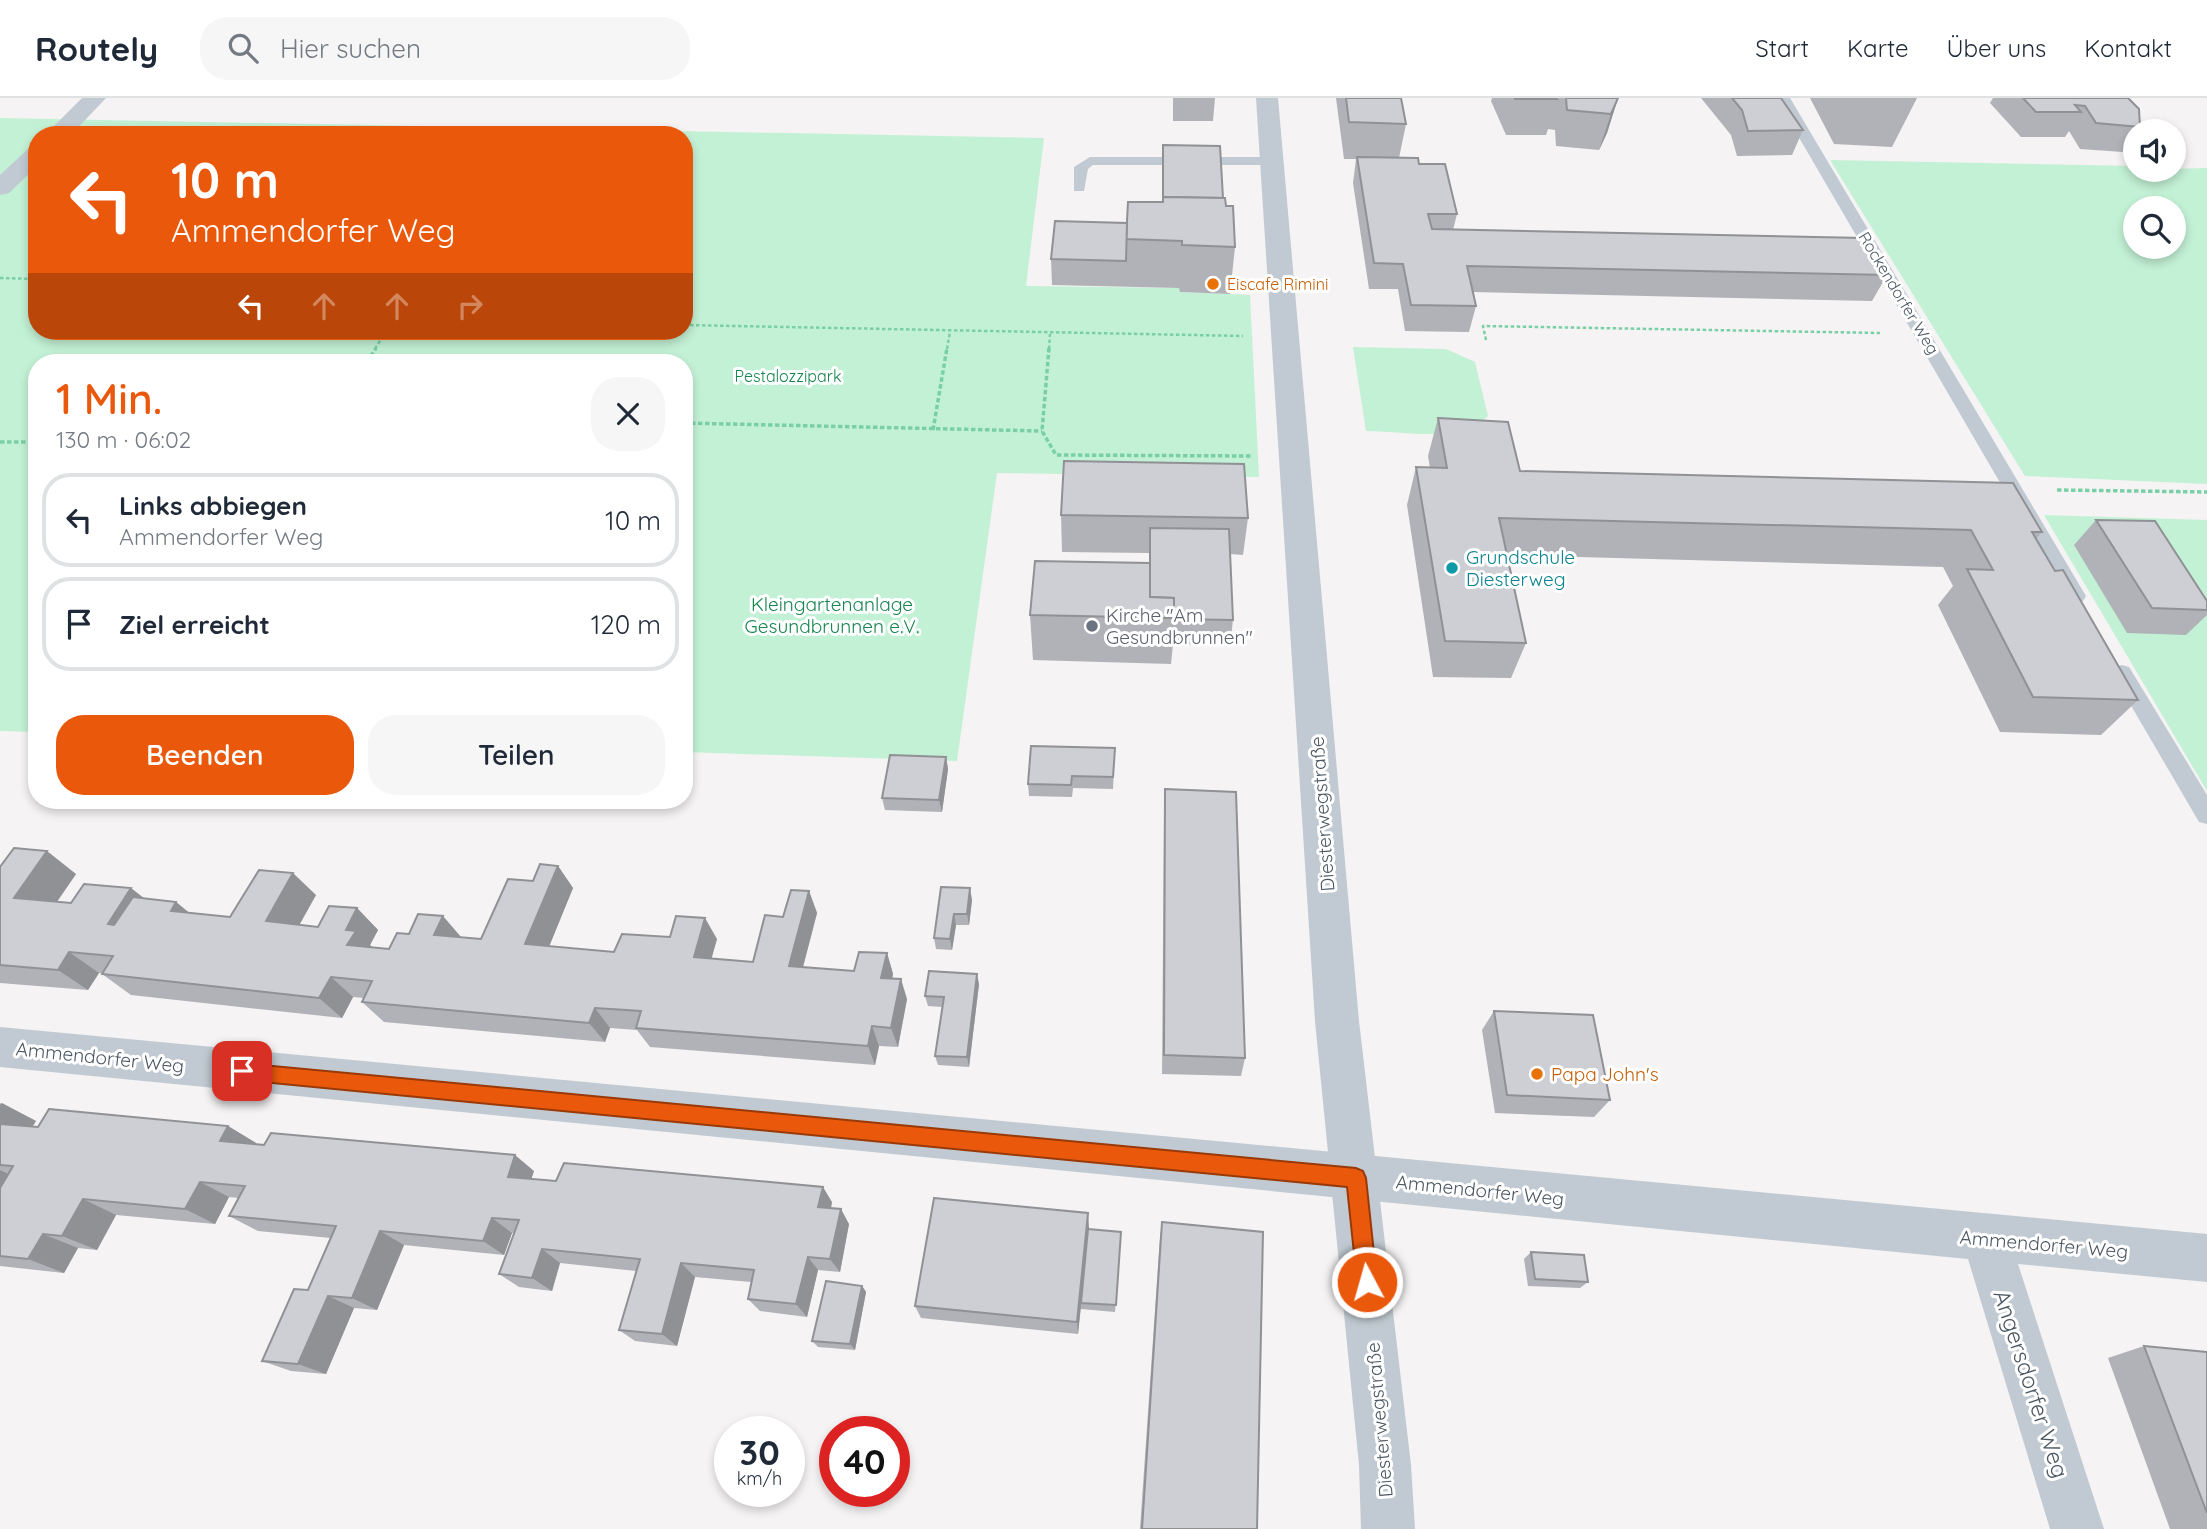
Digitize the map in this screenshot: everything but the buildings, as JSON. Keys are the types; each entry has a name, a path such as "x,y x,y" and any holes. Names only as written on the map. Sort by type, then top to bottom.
{"street":[{"path":"66,126 95,98"},
{"name":"Diesterwegstraße","path":"1267,98 1337,1021 1385,1465 1388,1529"},
{"path":"0,188 28,162"},
{"name":"Ammendorfer Weg","path":"0,1047 1986,1239 2207,1258"},
{"name":"Angersdorfer Weg","path":"1986,1239 2077,1529"}],"lane":[{"name":"Rockendorfer Weg","path":"1783,98 1925,334 2013,490"},
{"path":"1079,188 1081,167 1090,161 1272,161"},
{"path":"2013,490 2089,618"},
{"path":"2110,653 2207,815"}],"path":[{"path":"0,278 28,279"},
{"path":"693,325 1050,334 1284,336"},
{"path":"1486,340 1483,326 1925,334"},
{"path":"933,430 950,331"},
{"path":"1050,334 1042,431 1056,455 1295,456"},
{"path":"693,423 1042,431"},
{"path":"0,442 28,442"},
{"path":"2013,490 2207,492"}],"green space":[{"path":"0,118 418,126 28,126 28,340 693,340 693,131 1044,138 1026,286 1179,288 1180,292 1250,295 1259,477 997,473 957,761 693,752 693,354 28,354 28,732 0,731"},
{"path":"1830,160 2123,166 2123,182 2186,182 2186,169 2207,168 2207,484 2025,476"},
{"path":"1353,347 1446,349 1475,362 1488,416 1476,425 1446,433 1366,431"},
{"path":"2044,515 2207,520 2207,791"}],"place":[{"name":"Eiscafe Rimini","path":"1213,284"},
{"name":"Grundschule Diesterweg","path":"1452,568"},
{"name":"Kirche \"Am Gesundbrunnen\"","path":"1092,626"},
{"name":"Papa John's","path":"1537,1074"}],"route":[{"path":"242,1071 1356,1178 1367,1282"}],"park label":[{"name":"Pestalozzipark","path":"788,376"},
{"name":"Kleingartenanlage Gesundbrunnen e.V.","path":"832,615"}]}
